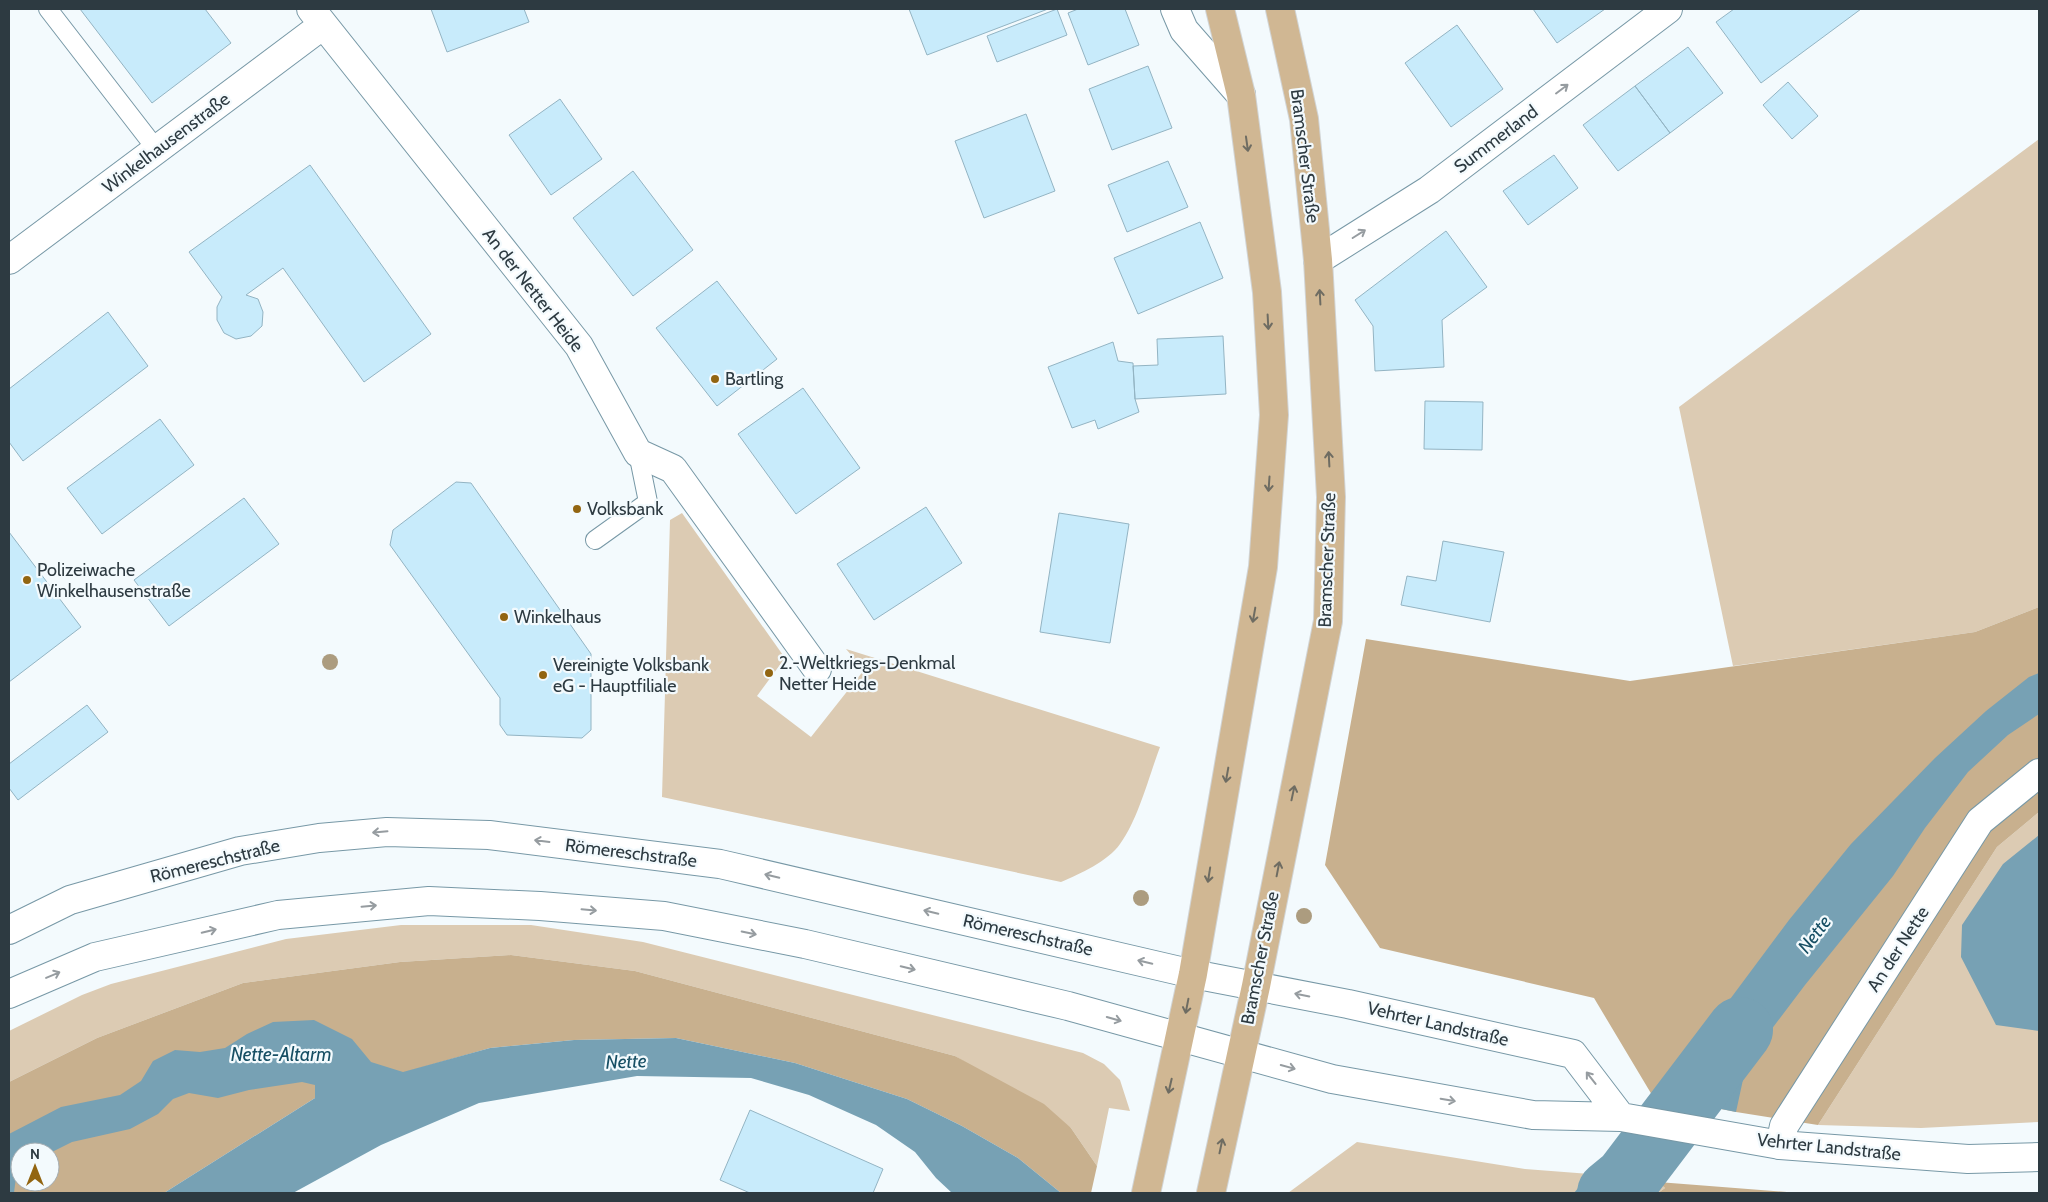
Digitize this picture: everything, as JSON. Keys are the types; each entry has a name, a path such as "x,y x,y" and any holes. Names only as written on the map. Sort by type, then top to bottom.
{"main road":[{"path":"1175,9 1184,30 1240,95"},
{"path":"1146,1193 1193,974 1263,567 1274,415 1267,292 1240,95 1220,9"},
{"name":"Bramscher Straße","path":"1211,1193 1256,986 1328,621 1331,497 1318,260 1304,119 1280,9"},
{"name":"Summerland","path":"1318,260 1429,190 1668,9"},
{"name":"Winkelhausenstraße","path":"9,260 157,150 317,17"},
{"name":"An der Netter Heide","path":"317,17 579,346 638,453"},
{"path":"638,453 673,469 817,669"},
{"name":"An der Nette","path":"1780,1145 1784,1126 1980,821 2039,773"},
{"name":"Römereschstraße","path":"9,930 70,900 240,851 319,838 387,832 489,835 720,864 1193,974 1256,986"},
{"path":"9,994 95,957 278,915 429,901 540,906 664,916 805,944 1068,1006 1241,1055"},
{"name":"Vehrter Landstraße","path":"1256,986 1348,1004 1573,1054 1629,1118"},
{"name":"Vehrter Landstraße","path":"1241,1055 1332,1079 1533,1115 1629,1118 1780,1145 1968,1159 2039,1157"}],"lane":[{"path":"48,9 157,150"},
{"path":"595,540 648,502 638,453"}],"shaded area":[{"path":"2039,139 2039,607 1975,632 1733,666 1679,407"},
{"path":"682,513 785,658 757,696 811,737 864,670 846,649 1160,747 1138,810 1120,844 1101,861 1061,882 662,797 670,520"},
{"path":"2039,607 2039,812 1997,847 1818,1125 1736,1112 1652,1095 1594,998 1380,948 1325,865 1366,639 1630,681 1975,632"},
{"path":"2039,812 2039,1122 1921,1128 1818,1125 1997,847"},
{"path":"401,925 531,925 643,942 1083,1053 1104,1064 1120,1080 1130,1111 1109,1108 1097,1166 1071,1128 955,1056 635,971 511,955 400,962 243,983 97,1038 9,1082 9,1031 82,995 111,984 286,939"},
{"path":"511,955 635,971 955,1056 1044,1104 1071,1128 1097,1166 1091,1193 1061,1193 1018,1158 962,1126 907,1099 795,1063 676,1038 574,1040 490,1048 315,1098 164,1193 9,1193 9,1082 97,1038 243,983 400,962"},
{"path":"1357,1142 1525,1169 1658,1182 1665,1188 1658,1193 1288,1193"},
{"path":"1658,1182 1799,1193 1658,1193 1665,1188"}],"water":[{"path":"2039,673 2039,714 2008,735 1968,772 1925,828 1893,876 1805,985 1768,1034 1744,1075 1736,1112 1652,1095 1687,1057 1789,920 1851,844 1935,758 1986,711 2029,677"},
{"path":"2039,835 2039,1031 1996,1025 1961,957 1962,925 2003,864"},
{"name":"Nette-Altarm","path":"314,1020 352,1039 371,1062 403,1072 490,1048 574,1040 676,1038 795,1063 907,1099 962,1126 1018,1158 1061,1193 952,1193 936,1178 915,1152 876,1125 809,1095 751,1078 637,1076 479,1103 381,1145 293,1193 164,1193 315,1098 315,1085 302,1082 249,1090 218,1098 189,1093 173,1099 158,1114 130,1129 72,1142 60,1148 60,1142 10,1142 10,1192 14,1192 9,1193 9,1134 61,1107 120,1095 141,1081 153,1061 175,1050 200,1052 225,1048 247,1034 273,1022"},
{"path":"1590,1174 1658,1182 1646,1193 1574,1193"}],"building":[{"path":"80,9 205,9 231,43 152,103"},
{"path":"431,9 524,9 529,22 447,52"},
{"path":"909,9 1048,9 927,55"},
{"path":"1057,9 1067,35 997,62 987,36"},
{"path":"1078,9 1125,9 1139,45 1088,65 1068,13"},
{"path":"1533,9 1605,9 1557,43"},
{"path":"1734,9 1861,9 1761,83 1716,22"},
{"path":"1457,25 1503,89 1451,127 1405,63"},
{"path":"1688,47 1723,93 1670,133 1635,86"},
{"path":"1148,66 1172,128 1112,150 1089,89"},
{"path":"1788,82 1818,116 1792,139 1763,105"},
{"path":"1635,86 1670,133 1618,171 1583,125"},
{"path":"560,99 602,159 551,195 509,135"},
{"path":"1026,114 1055,191 984,218 955,141"},
{"path":"1554,155 1578,188 1528,225 1503,191"},
{"path":"1168,161 1188,207 1127,232 1108,185"},
{"path":"310,165 431,334 364,382 283,268 246,295 258,299 263,312 262,326 251,336 236,339 224,333 217,320 217,307 222,297 189,252"},
{"path":"633,171 693,250 633,296 573,218"},
{"path":"1200,222 1223,278 1138,314 1114,258"},
{"path":"1446,231 1487,287 1442,320 1444,367 1375,371 1373,326 1355,300"},
{"path":"717,281 777,359 717,406 656,328"},
{"path":"108,312 148,366 23,461 9,442 9,389"},
{"path":"1223,336 1226,394 1135,399 1133,366 1158,365 1157,339"},
{"path":"1113,342 1118,361 1133,363 1135,399 1139,412 1098,429 1095,420 1072,428 1048,367"},
{"path":"803,388 860,468 796,514 738,434"},
{"path":"1425,401 1483,402 1482,450 1424,449"},
{"path":"160,419 194,465 102,534 67,488"},
{"name":"Winkelhaus","path":"456,482 471,483 591,654 591,730 582,738 507,735 500,725 500,698 390,545 393,530"},
{"path":"244,498 279,544 169,626 134,580"},
{"path":"926,507 962,563 874,620 837,564"},
{"path":"1059,513 1129,524 1110,643 1040,632"},
{"name":"Polizeiwache Winkelhausenstraße","path":"9,532 81,627 9,682"},
{"path":"1443,541 1504,552 1490,622 1401,605 1407,576 1436,581"},
{"path":"87,705 108,732 18,800 9,788 9,764"},
{"path":"750,1110 883,1169 873,1193 750,1193 720,1180"}],"waterway":[{"name":"Nette","path":"1610,1193 1627,1179 1740,1030"}],"place":[{"name":"Bartling","path":"715,379"},
{"name":"Volksbank","path":"577,509"},
{"name":"Polizeiwache Winkelhausenstraße","path":"27,580"},
{"name":"Winkelhaus","path":"504,617"},
{"name":"2.-Weltkriegs-Denkmal Netter Heide","path":"769,673"},
{"name":"Vereinigte Volksbank eG - Hauptfiliale","path":"543,675"}]}
